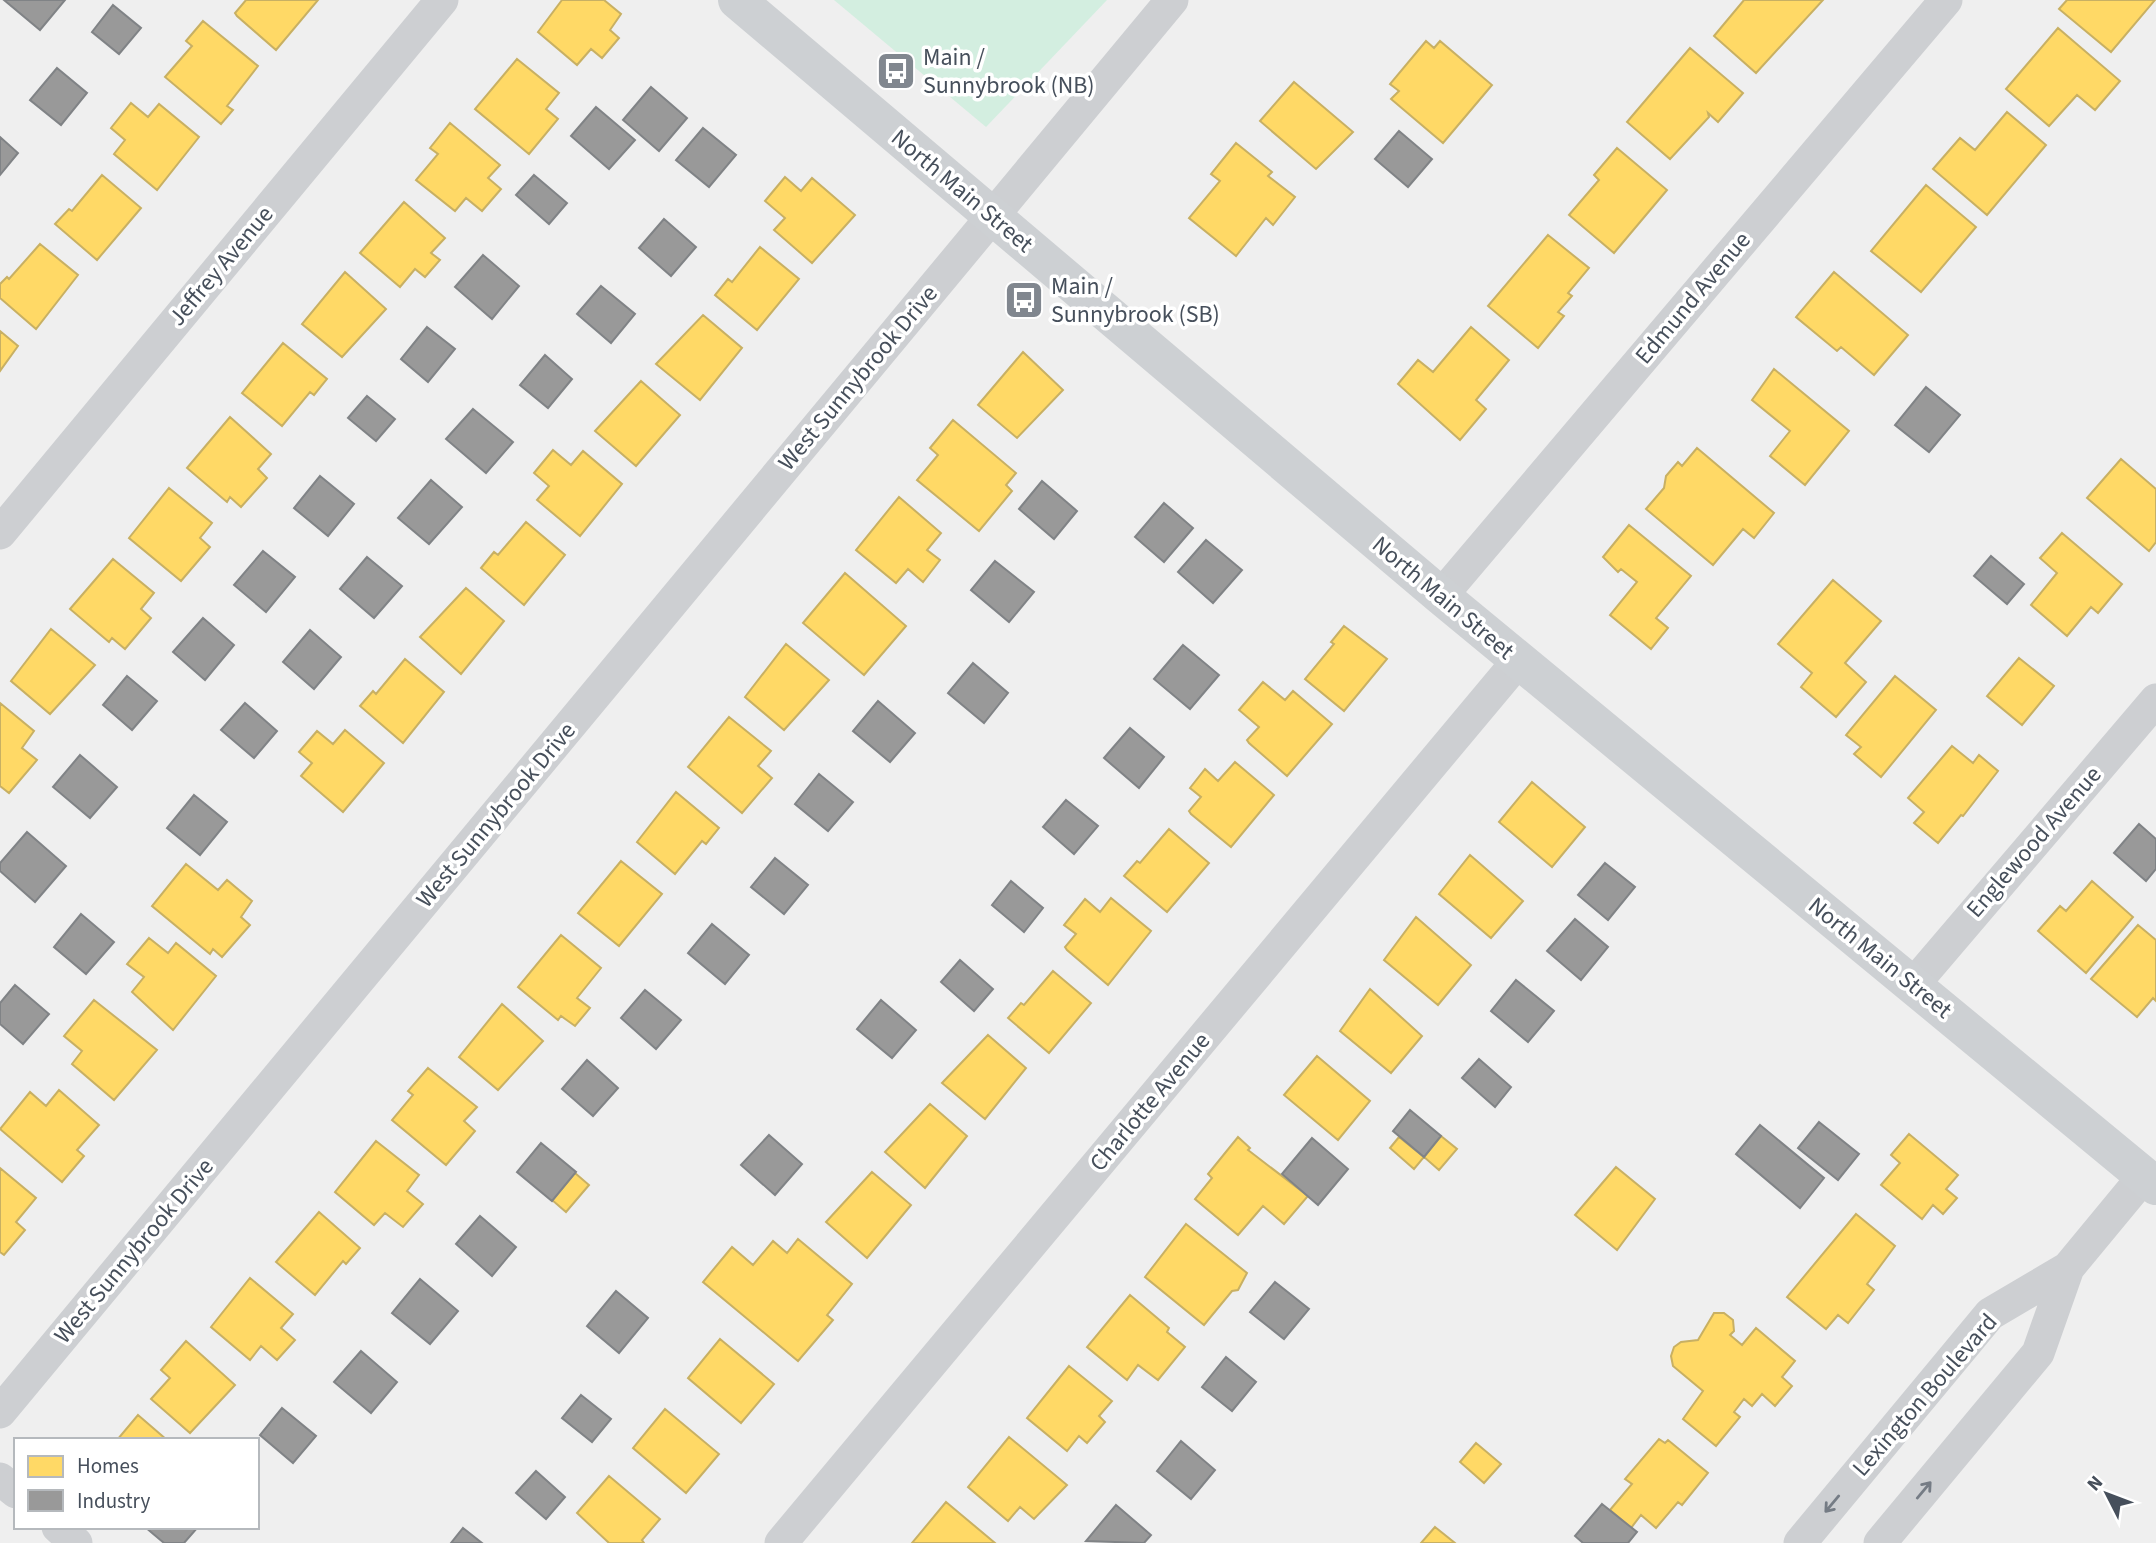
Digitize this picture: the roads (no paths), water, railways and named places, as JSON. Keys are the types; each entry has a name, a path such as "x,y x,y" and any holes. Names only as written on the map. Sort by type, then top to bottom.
{"main road":[{"name":"North Main Street","path":"737,0 1518,661 2150,1181"}],"street":[{"name":"Jeffrey Avenue","path":"0,533 442,0"},
{"name":"West Sunnybrook Drive","path":"0,1412 1172,0"},
{"name":"Edmund Avenue","path":"1441,596 1946,0"},
{"name":"Charlotte Avenue","path":"781,1543 1518,661"},
{"name":"Englewood Avenue","path":"1913,985 2156,700"},
{"name":"Lexington Boulevard","path":"1800,1543 1990,1314 2068,1268 2150,1181"},
{"name":"Lexington Boulevard","path":"1880,1543 2038,1353 2068,1268"},
{"path":"0,1479 14,1490"},
{"path":"60,1529 76,1543"}],"place":[{"name":"Main / Sunnybrook (NB)","path":"896,71"},
{"name":"Main / Sunnybrook (SB)","path":"1024,300"}]}
